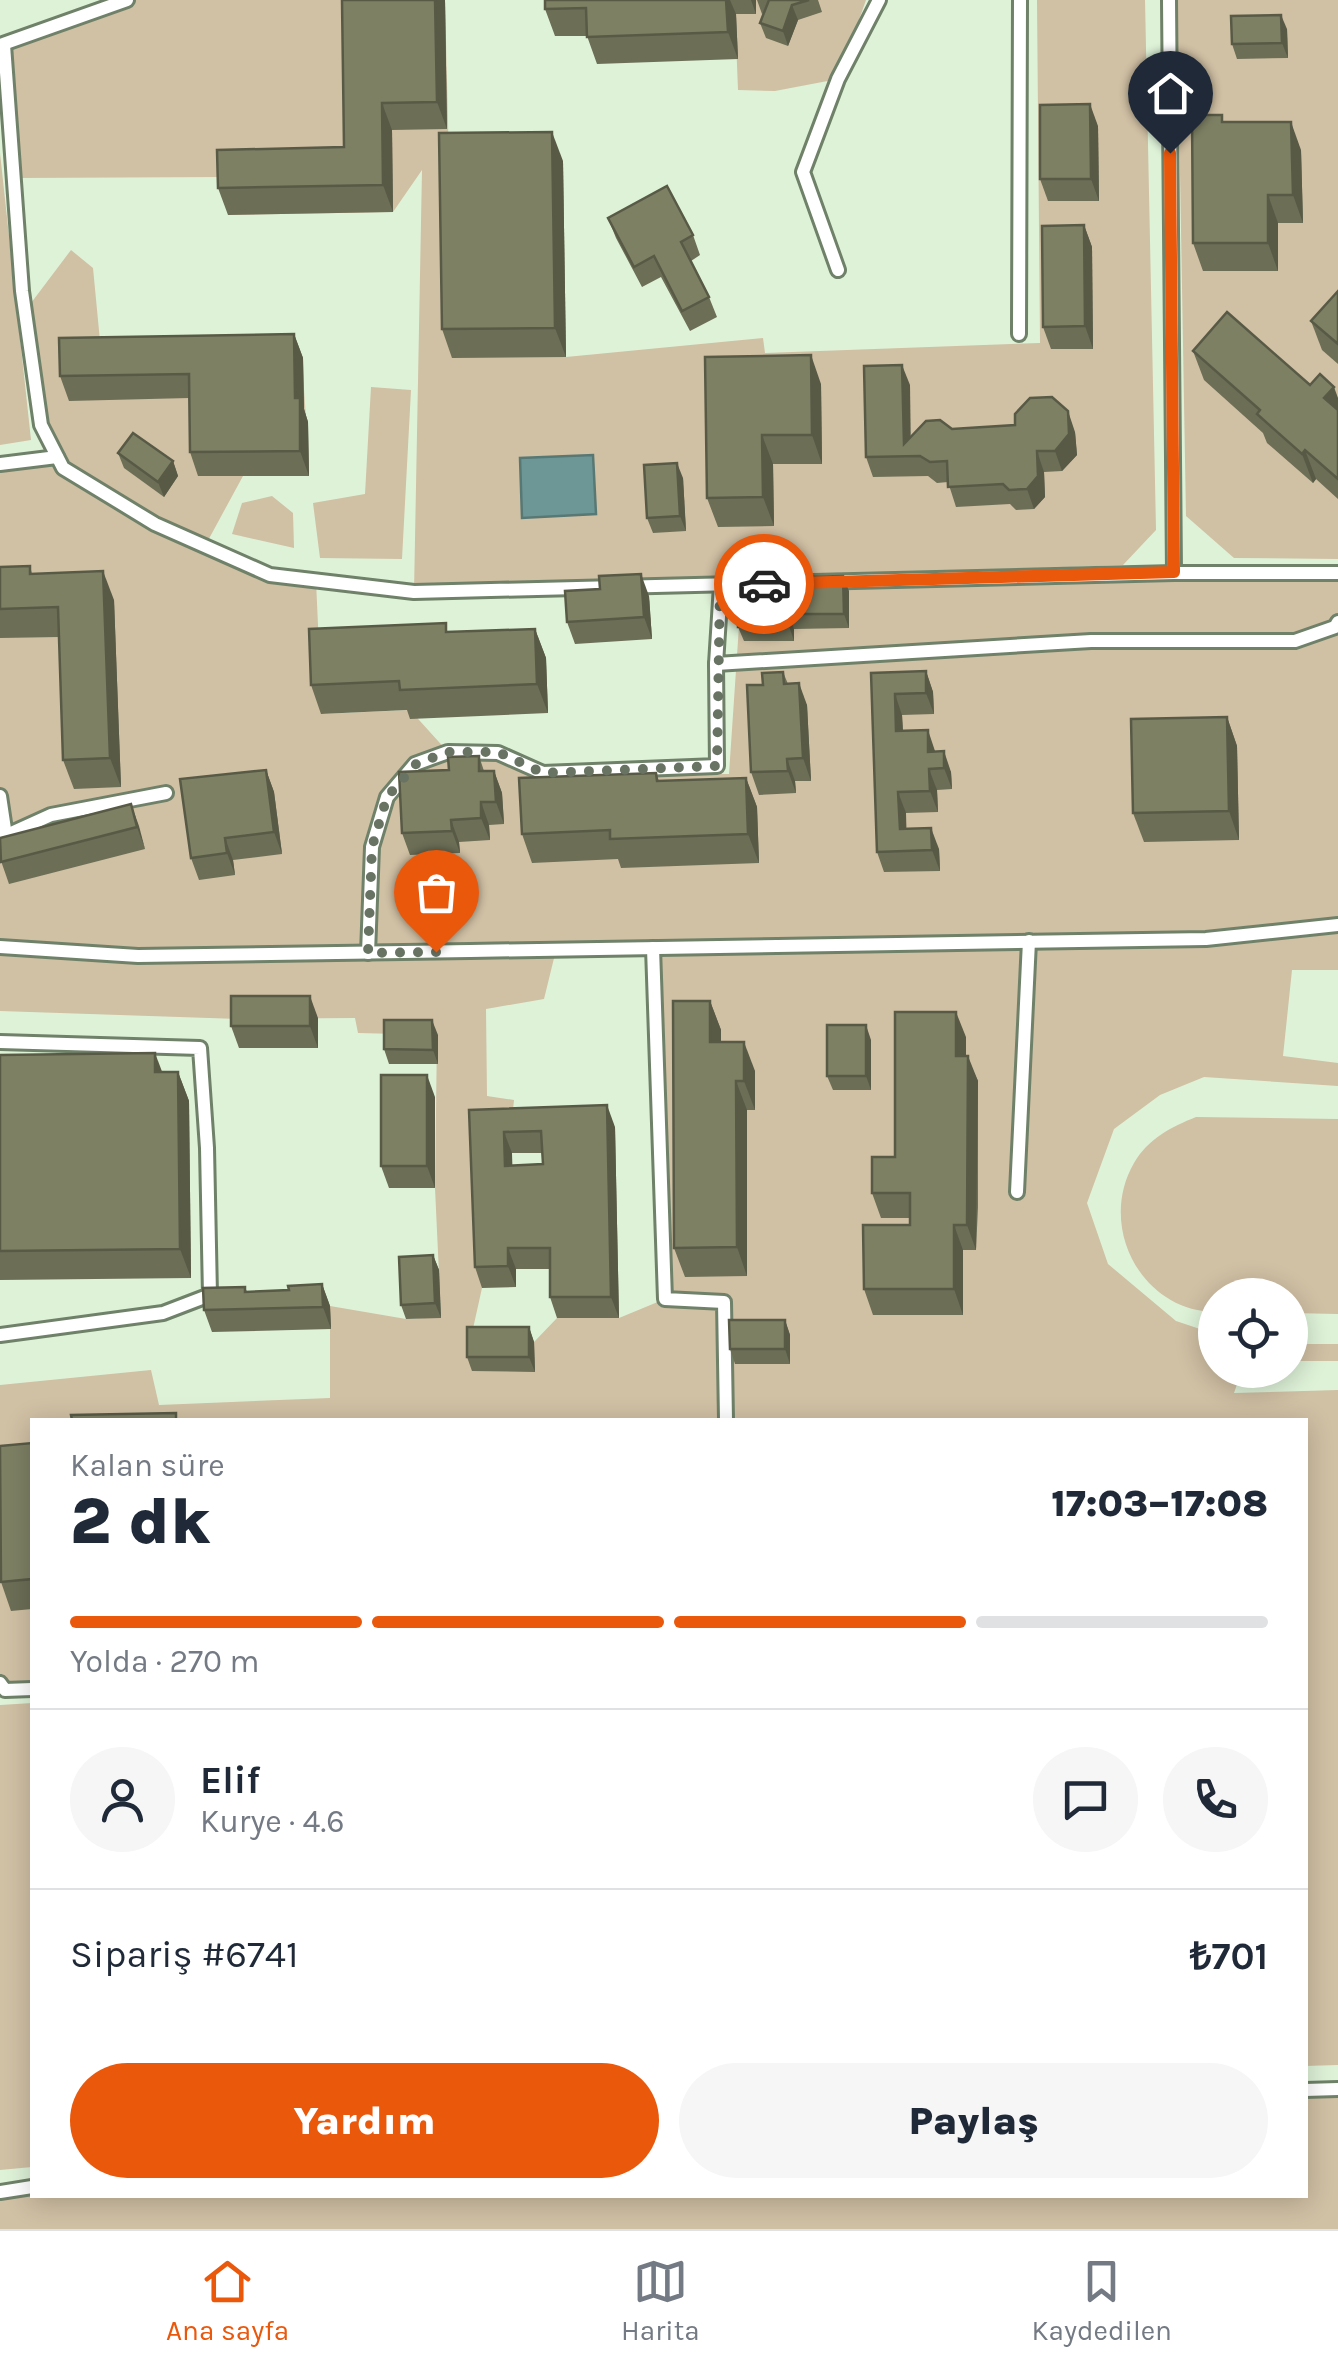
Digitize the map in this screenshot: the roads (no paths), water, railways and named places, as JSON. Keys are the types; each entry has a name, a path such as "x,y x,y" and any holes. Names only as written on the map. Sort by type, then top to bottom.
{"lane":[{"path":"127,0 2,45 22,291 41,425 63,468 156,524 270,575 414,592 1174,572 1338,572"},
{"path":"838,270 802,172 838,79 878,0"},
{"path":"1019,334 1020,0"},
{"path":"1169,0 1174,572"},
{"path":"0,464 58,457"},
{"path":"368,953 372,847 387,797 416,764 448,752 498,752 543,773 717,766 720,585"},
{"path":"716,664 1091,642 1295,641 1335,627 1338,622"},
{"path":"0,796 3,837 51,815 166,793"},
{"path":"0,947 138,956 368,953 1206,939 1338,925"},
{"path":"1016,1192 1029,942"},
{"path":"653,948 665,1299 724,1302 726,1418"},
{"path":"0,1042 200,1048 208,1148 210,1295 163,1313 0,1334"},
{"path":"2,1688 30,1689"},
{"path":"1308,2090 1338,2089"},
{"path":"0,2192 30,2187"}],"water":[{"path":"593,455 596,514 522,518 520,458"}]}
